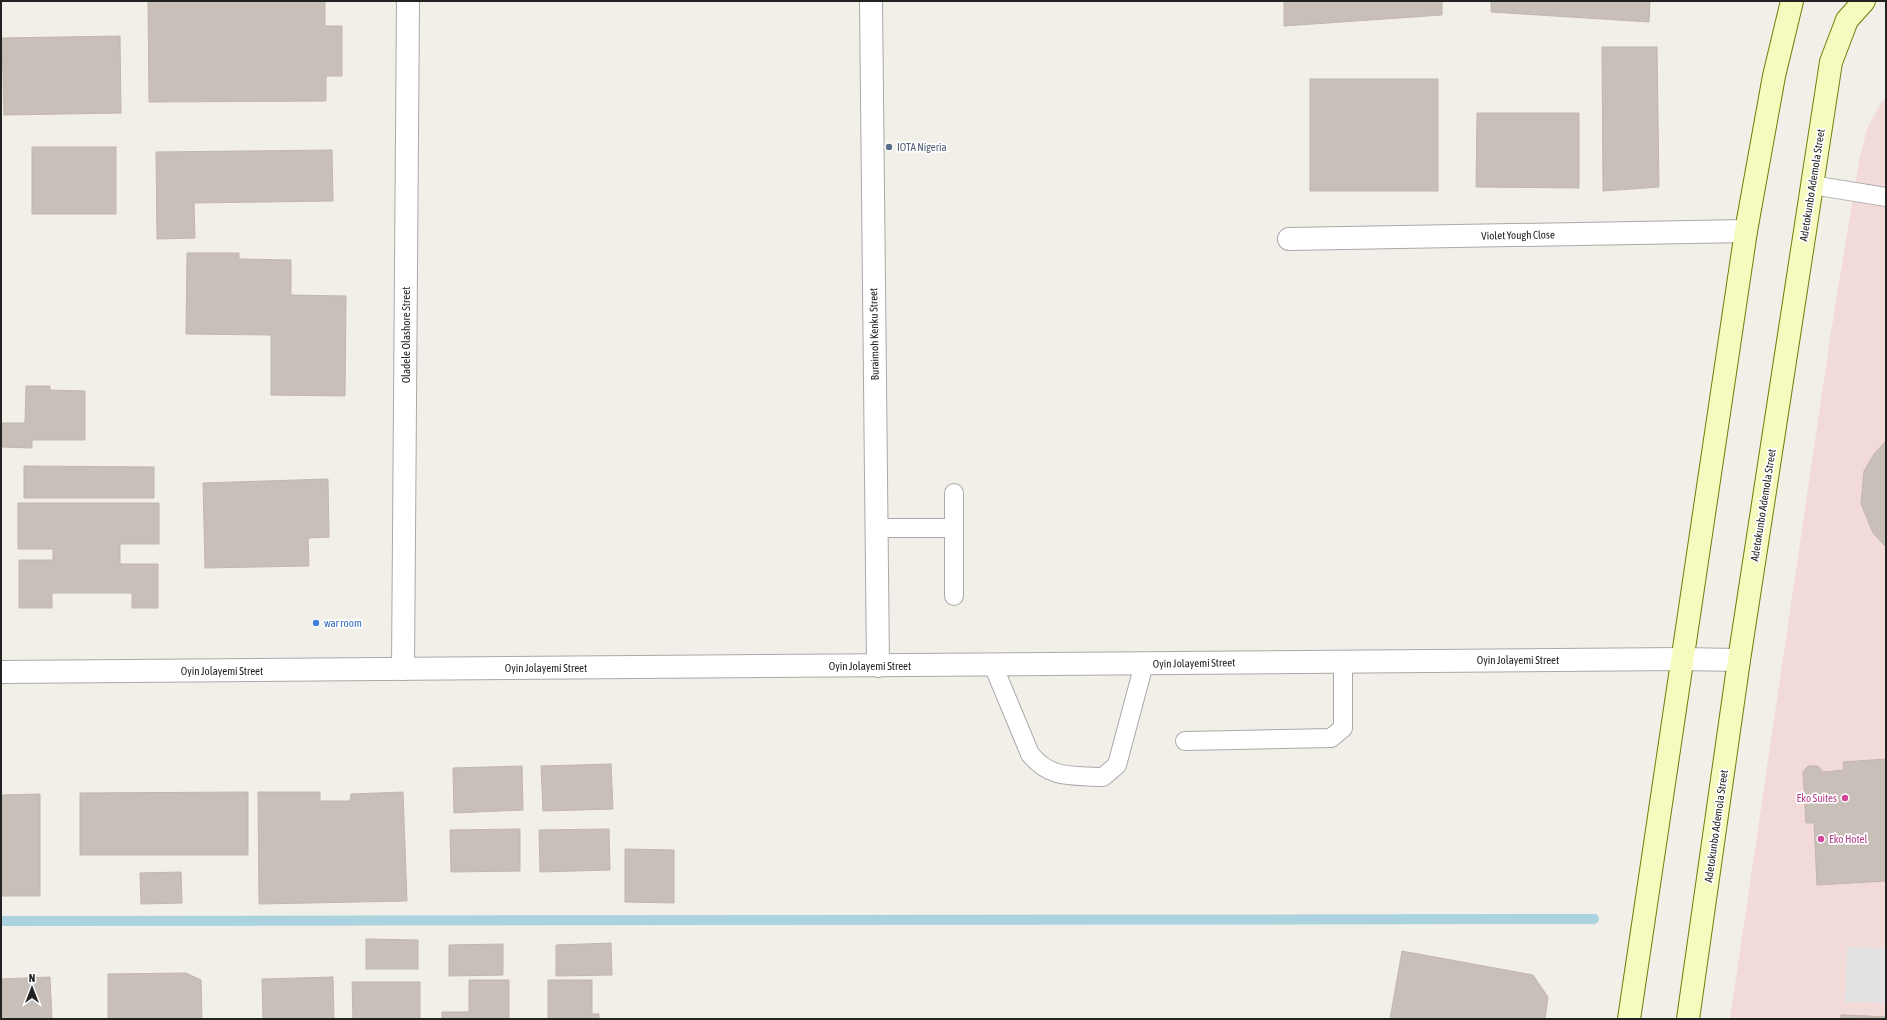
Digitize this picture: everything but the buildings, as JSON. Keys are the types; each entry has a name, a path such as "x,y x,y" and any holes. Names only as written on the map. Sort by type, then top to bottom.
{"main road":[{"path":"1630,1019 1746,231 1774,76 1792,1"},
{"name":"Adetokunbo Ademola Street","path":"1688,1019 1740,660 1831,62 1847,20 1864,1"}],"street":[{"name":"Oladele Olashore Street","path":"403,669 408,1"},
{"name":"Buraimoh Kenku Street","path":"871,1 878,666"},
{"name":"Violet Yough Close","path":"1290,239 1746,231"},
{"name":"Oyin Jolayemi Street","path":"1,672 1682,659 1740,660"}],"lane":[{"path":"1812,185 1886,197"},
{"path":"954,493 954,596"},
{"path":"876,528 954,528"},
{"path":"1185,741 1331,738 1343,728 1343,662"},
{"path":"993,665 1030,754 1039,764 1056,774 1103,777 1116,765 1144,664"}],"shaded area":[{"path":"1886,98 1886,1019 1730,1019 1831,332 1859,161 1867,129 1881,103"},
{"path":"1847,947 1886,948 1886,1003 1845,1002"}],"waterway":[{"path":"1,921 1594,919"}],"place":[{"name":"IOTA Nigeria","path":"889,147"},
{"name":"war room","path":"316,623"},
{"name":"Eko Suites","path":"1845,798"},
{"name":"Eko Hotel","path":"1821,839"}]}
